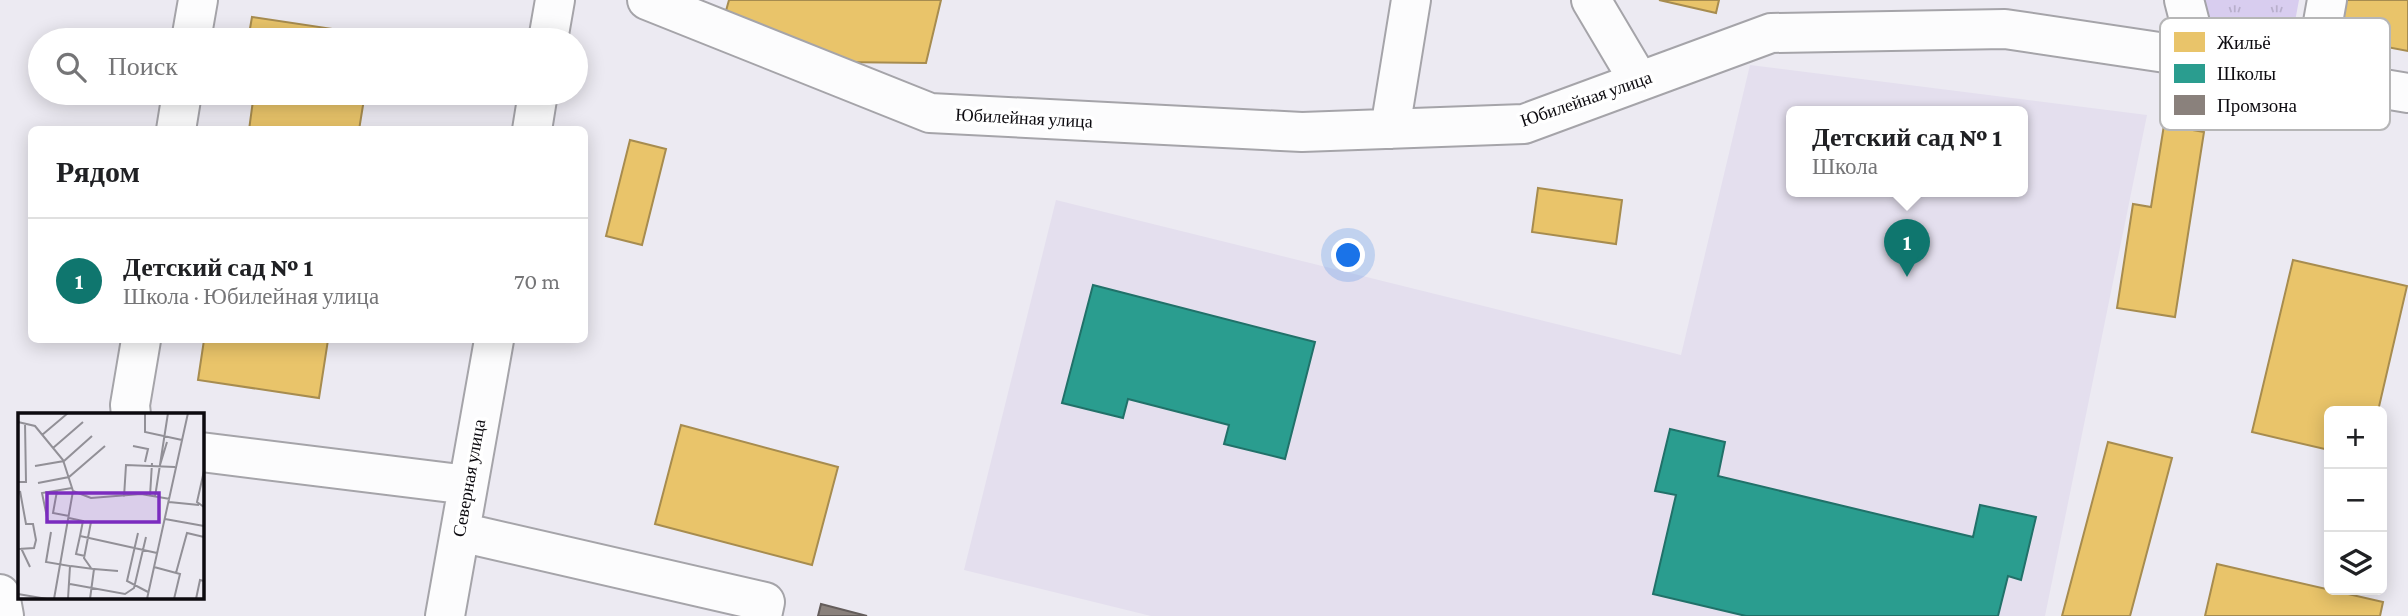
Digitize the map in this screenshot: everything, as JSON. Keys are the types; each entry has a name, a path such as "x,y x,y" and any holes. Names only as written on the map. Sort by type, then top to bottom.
{"street":[{"path":"193,28 198,0"},
{"path":"550,28 555,0"},
{"name":"Юбилейная улица","path":"648,0 930,113 1302,132 1524,124 1771,33 2005,29 2160,52"},
{"path":"1390,129 1411,0"},
{"path":"1591,0 1639,81"},
{"path":"2184,0 2189,18"},
{"path":"2324,18 2327,0"},
{"name":"Юбилейная улица","path":"2390,90 2408,93"},
{"path":"177,126 180,105"},
{"path":"533,126 536,105"},
{"path":"131,413 140,343"},
{"name":"Северная улица","path":"445,616 493,343"},
{"path":"203,452 468,485"},
{"path":"460,531 765,602 762,616"},
{"path":"0,594 4,616"}],"shaded area":[{"path":"1750,65 2147,115 2045,616 1151,616 964,570 1056,200 1681,355"}],"green space":[{"path":"2201,0 2299,0 2296,18 2205,18"}],"building: Жильё":[{"path":"729,0 941,0 926,63 837,62 724,18"},
{"path":"1659,0 1719,0 1716,13"},
{"path":"2341,0 2408,0 2408,51 2390,48 2390,18 2338,18"},
{"path":"252,17 326,28 250,28"},
{"path":"252,105 363,105 360,126 250,126"},
{"path":"2163,130 2204,132 2175,317 2117,308 2133,204 2151,207"},
{"path":"630,140 666,149 642,245 606,236"},
{"path":"1538,188 1622,200 1616,244 1532,232"},
{"path":"2293,260 2407,286 2379,406 2324,406 2324,449 2252,432"},
{"path":"204,343 328,343 319,398 198,380"},
{"path":"681,425 838,467 812,565 655,524"},
{"path":"2108,442 2172,458 2130,616 2062,616"},
{"path":"2217,564 2324,588 2324,595 2352,595 2383,602 2380,616 2205,616"}],"building: Школы":[{"path":"1093,285 1315,342 1285,459 1224,444 1229,425 1128,399 1123,418 1062,403"},
{"path":"1670,429 1725,442 1718,476 1973,537 1980,505 2036,517 2021,580 2008,576 1998,616 1746,616 1653,594 1676,495 1655,491"}],"building: Промзона":[{"path":"821,604 867,616 818,616"}],"place":[{"name":"Детский сад № 1","path":"1907,277"}]}
